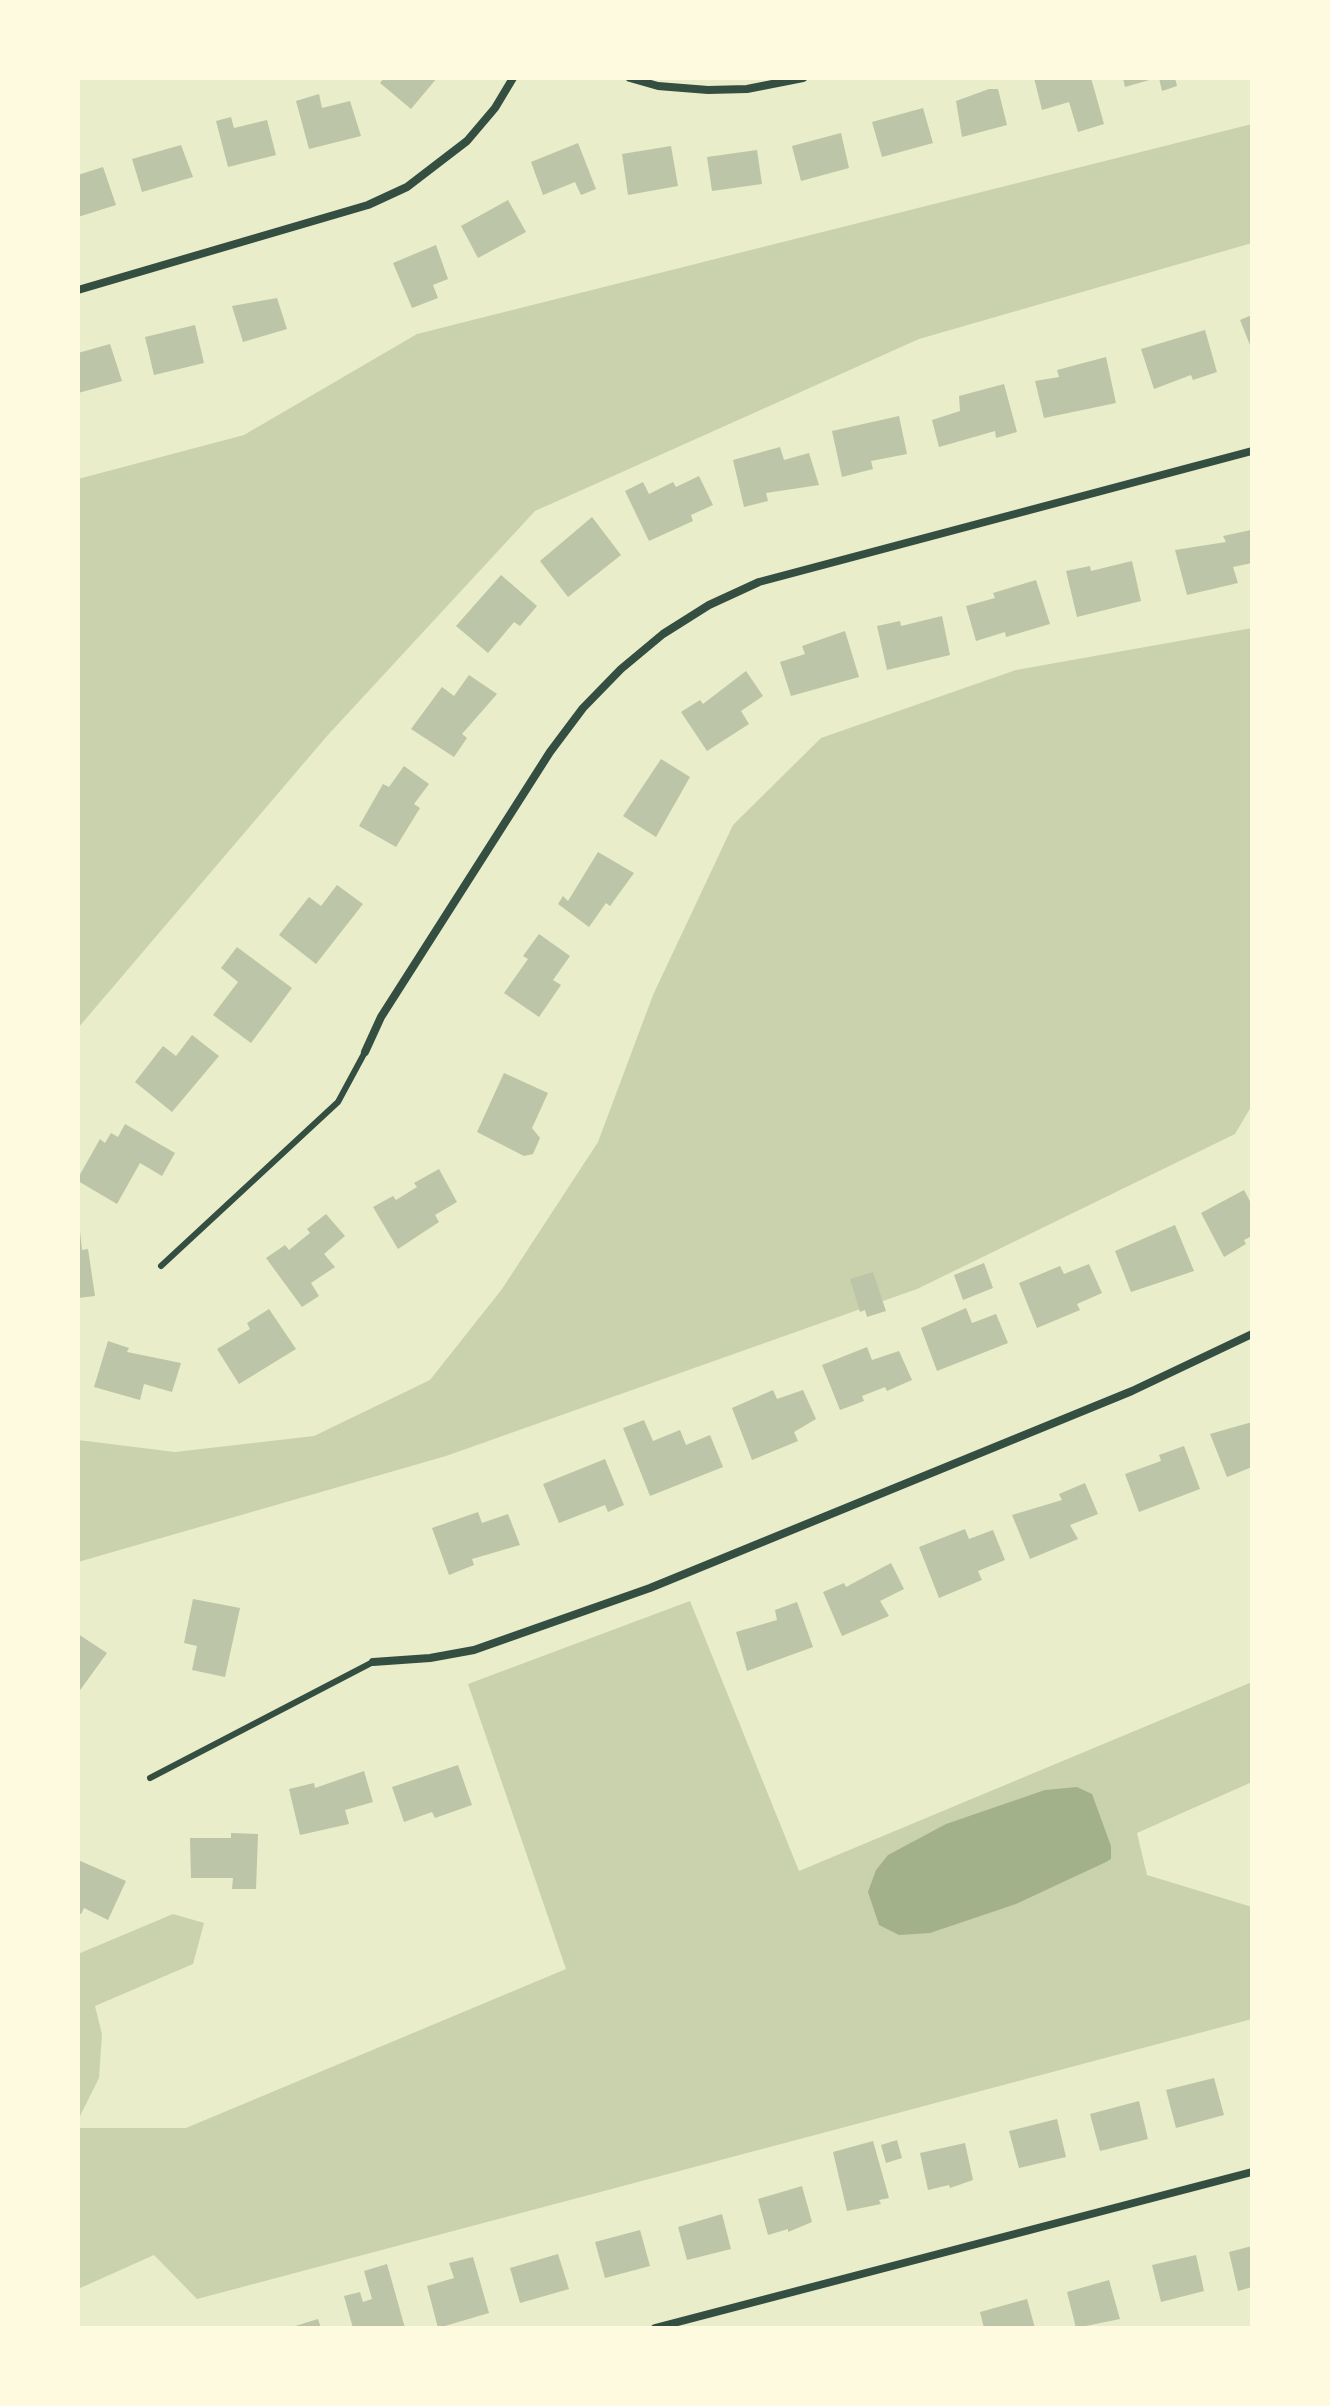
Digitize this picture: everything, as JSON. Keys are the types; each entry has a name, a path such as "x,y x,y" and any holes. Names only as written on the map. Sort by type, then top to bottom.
{"street":[{"path":"78,290 368,205 407,187 467,141 495,108 513,78"},
{"path":"630,78 658,86 708,90 747,89 803,78"},
{"path":"365,1052 381,1017 550,752 602,689 663,634 709,605 759,582 1252,451"},
{"path":"373,1662 430,1658 474,1650 650,1588 1132,1391 1252,1334"},
{"path":"655,2328 1252,2172"}],"lane":[{"path":"161,1266 338,1102 365,1052"},
{"path":"150,1778 373,1662"}],"shaded area":[{"path":"1252,124 1252,243 919,339 535,511 327,736 78,1028 78,479 244,435 417,334"},
{"path":"1252,628 1252,1105 1235,1134 917,1289 446,1456 78,1562 78,1440 175,1452 314,1436 430,1380 502,1289 598,1142 653,995 733,825 821,738 1016,670"},
{"path":"690,1601 799,1871 1252,1682 1252,1782 1137,1833 1147,1875 1252,1907 1252,2019 197,2299 154,2255 78,2289 78,2128 186,2128 566,1969 468,1684"},
{"path":"1077,1787 1092,1794 1111,1846 1111,1859 1016,1904 930,1933 899,1935 879,1925 868,1892 876,1870 888,1855 946,1824 1045,1790"},
{"path":"173,1914 204,1923 193,1964 95,2006 102,2034 99,2078 78,2120 78,1954"}],"building":[{"path":"384,78 437,78 411,109 380,83"},
{"path":"1034,78 1091,78 1104,124 1078,132 1069,102 1042,110"},
{"path":"1123,78 1153,78 1153,79 1125,87"},
{"path":"1159,78 1175,78 1177,86 1162,91"},
{"path":"989,89 998,89 1007,125 962,137 956,101"},
{"path":"319,94 322,108 350,101 361,136 309,149 296,101"},
{"path":"923,108 933,143 882,157 872,122"},
{"path":"231,117 234,128 267,120 276,155 228,167 216,121"},
{"path":"841,133 849,168 801,181 792,146"},
{"path":"578,143 596,189 581,195 575,182 543,195 531,162"},
{"path":"181,145 193,177 142,192 132,159"},
{"path":"671,146 678,186 628,195 622,154"},
{"path":"757,150 762,184 712,191 707,157"},
{"path":"103,167 116,205 78,217 78,175"},
{"path":"508,200 526,232 478,258 461,226"},
{"path":"436,245 448,279 433,285 438,298 412,308 393,263"},
{"path":"277,298 287,329 243,342 232,306"},
{"path":"1252,315 1252,350 1240,320"},
{"path":"195,325 204,363 154,375 145,337"},
{"path":"1205,330 1217,372 1193,380 1191,375 1154,389 1141,349"},
{"path":"110,344 122,381 78,393 78,353"},
{"path":"1106,357 1116,403 1044,418 1035,381 1059,377 1057,370"},
{"path":"1004,384 1017,432 996,438 995,431 939,447 932,420 960,411 959,396"},
{"path":"899,416 907,454 871,461 873,469 842,477 832,431"},
{"path":"780,447 784,460 809,453 819,485 766,493 768,501 744,507 733,460"},
{"path":"699,476 713,505 691,515 693,521 649,541 625,491 643,482 649,494 673,482 676,487"},
{"path":"592,517 621,555 568,597 540,561"},
{"path":"1251,530 1252,563 1233,567 1238,583 1187,595 1175,550 1226,542 1223,536"},
{"path":"1132,561 1141,601 1077,617 1066,571 1090,566 1091,571"},
{"path":"501,575 537,606 520,626 514,622 488,653 456,626"},
{"path":"1036,580 1050,624 1006,637 1005,632 976,641 966,606 995,598 993,593"},
{"path":"942,616 950,655 887,670 877,626 900,621 901,626"},
{"path":"845,631 859,677 791,696 780,662 805,654 802,646"},
{"path":"746,671 763,696 741,711 749,724 707,751 681,712 700,700 703,704"},
{"path":"469,675 497,694 462,734 467,738 454,757 411,729 442,687 454,696"},
{"path":"661,759 690,777 656,837 623,816"},
{"path":"404,766 429,784 414,804 420,808 396,847 359,826 383,784 389,787"},
{"path":"598,852 634,873 610,906 606,903 589,927 558,904 563,896 568,901"},
{"path":"337,885 363,904 316,964 279,935 309,897 321,906"},
{"path":"539,934 570,956 553,980 561,985 539,1017 504,993 528,959 523,956"},
{"path":"237,947 292,988 251,1043 213,1015 238,982 221,968"},
{"path":"192,1035 219,1056 172,1112 135,1082 163,1046 176,1056"},
{"path":"504,1073 548,1093 532,1128 540,1138 533,1154 524,1156 477,1132"},
{"path":"125,1124 175,1153 162,1176 140,1163 117,1204 78,1181 78,1178 100,1139 105,1143 111,1133 118,1137"},
{"path":"439,1169 457,1202 435,1215 439,1222 398,1249 373,1207 393,1196 396,1200 417,1187 414,1183"},
{"path":"1244,1190 1252,1205 1252,1236 1244,1240 1246,1244 1224,1257 1201,1213"},
{"path":"326,1214 345,1236 324,1254 335,1267 311,1283 319,1296 302,1307 266,1258 285,1245 289,1250 310,1233 307,1229"},
{"path":"1175,1225 1194,1271 1131,1292 1115,1251"},
{"path":"80,1231 82,1250 88,1249 95,1296 78,1298"},
{"path":"984,1263 993,1288 963,1300 954,1275"},
{"path":"1089,1264 1102,1293 1077,1304 1080,1310 1037,1328 1019,1283 1060,1266 1064,1274"},
{"path":"873,1272 886,1311 867,1317 865,1310 860,1312 850,1279"},
{"path":"966,1308 972,1323 996,1314 1008,1343 937,1371 921,1328"},
{"path":"269,1309 296,1349 239,1384 217,1349 250,1329 247,1323"},
{"path":"108,1341 129,1348 127,1352 181,1363 172,1392 144,1384 140,1400 94,1387"},
{"path":"867,1347 872,1360 899,1351 912,1380 887,1391 885,1387 862,1396 864,1401 840,1410 822,1365"},
{"path":"773,1390 777,1399 803,1390 816,1419 794,1432 798,1441 752,1460 732,1408"},
{"path":"644,1420 653,1441 680,1430 686,1445 710,1435 723,1467 650,1496 623,1428"},
{"path":"1252,1422 1252,1467 1227,1477 1210,1434"},
{"path":"1184,1446 1200,1489 1139,1512 1125,1474 1161,1461 1159,1455"},
{"path":"605,1459 624,1505 608,1512 605,1505 559,1523 543,1484"},
{"path":"1085,1483 1098,1514 1070,1525 1078,1539 1030,1559 1012,1515 1062,1500 1059,1494"},
{"path":"478,1512 482,1523 508,1514 520,1545 472,1559 474,1565 449,1575 432,1528"},
{"path":"965,1529 969,1539 993,1530 1005,1560 978,1571 982,1580 939,1598 919,1547"},
{"path":"891,1563 904,1589 880,1601 889,1616 842,1636 823,1592 844,1583 846,1587"},
{"path":"193,1599 240,1608 225,1677 192,1670 197,1646 184,1643"},
{"path":"797,1602 813,1647 747,1671 736,1632 777,1620 775,1610"},
{"path":"78,1634 107,1653 78,1693"},
{"path":"458,1765 472,1805 435,1818 432,1812 404,1822 392,1787"},
{"path":"364,1771 373,1802 345,1810 349,1824 300,1835 289,1789 314,1783 315,1788"},
{"path":"231,1833 258,1834 256,1889 232,1889 233,1878 191,1878 190,1838 231,1838"},
{"path":"78,1860 126,1881 108,1920 84,1908 81,1914 78,1913"},
{"path":"1214,2078 1224,2115 1176,2128 1166,2090"},
{"path":"1139,2101 1148,2139 1100,2151 1090,2114"},
{"path":"1057,2119 1066,2157 1019,2168 1009,2131"},
{"path":"897,2140 902,2158 886,2163 881,2145"},
{"path":"873,2141 889,2198 879,2200 881,2204 847,2211 833,2152"},
{"path":"965,2143 973,2180 950,2188 949,2185 928,2190 920,2153"},
{"path":"802,2186 812,2222 788,2232 788,2229 768,2235 758,2199"},
{"path":"722,2214 731,2249 687,2260 678,2227"},
{"path":"640,2230 650,2266 605,2278 595,2242"},
{"path":"1252,2246 1252,2287 1238,2291 1229,2252"},
{"path":"558,2254 569,2289 520,2303 510,2268"},
{"path":"1196,2255 1204,2291 1161,2302 1152,2265"},
{"path":"473,2257 489,2313 438,2328 427,2286 454,2278 449,2263"},
{"path":"387,2264 405,2328 353,2328 344,2296 360,2292 363,2302 372,2299 364,2271"},
{"path":"1109,2280 1120,2319 1076,2328 1067,2292"},
{"path":"1027,2299 1035,2328 984,2328 980,2312"},
{"path":"318,2319 321,2328 292,2328 292,2327"}]}
